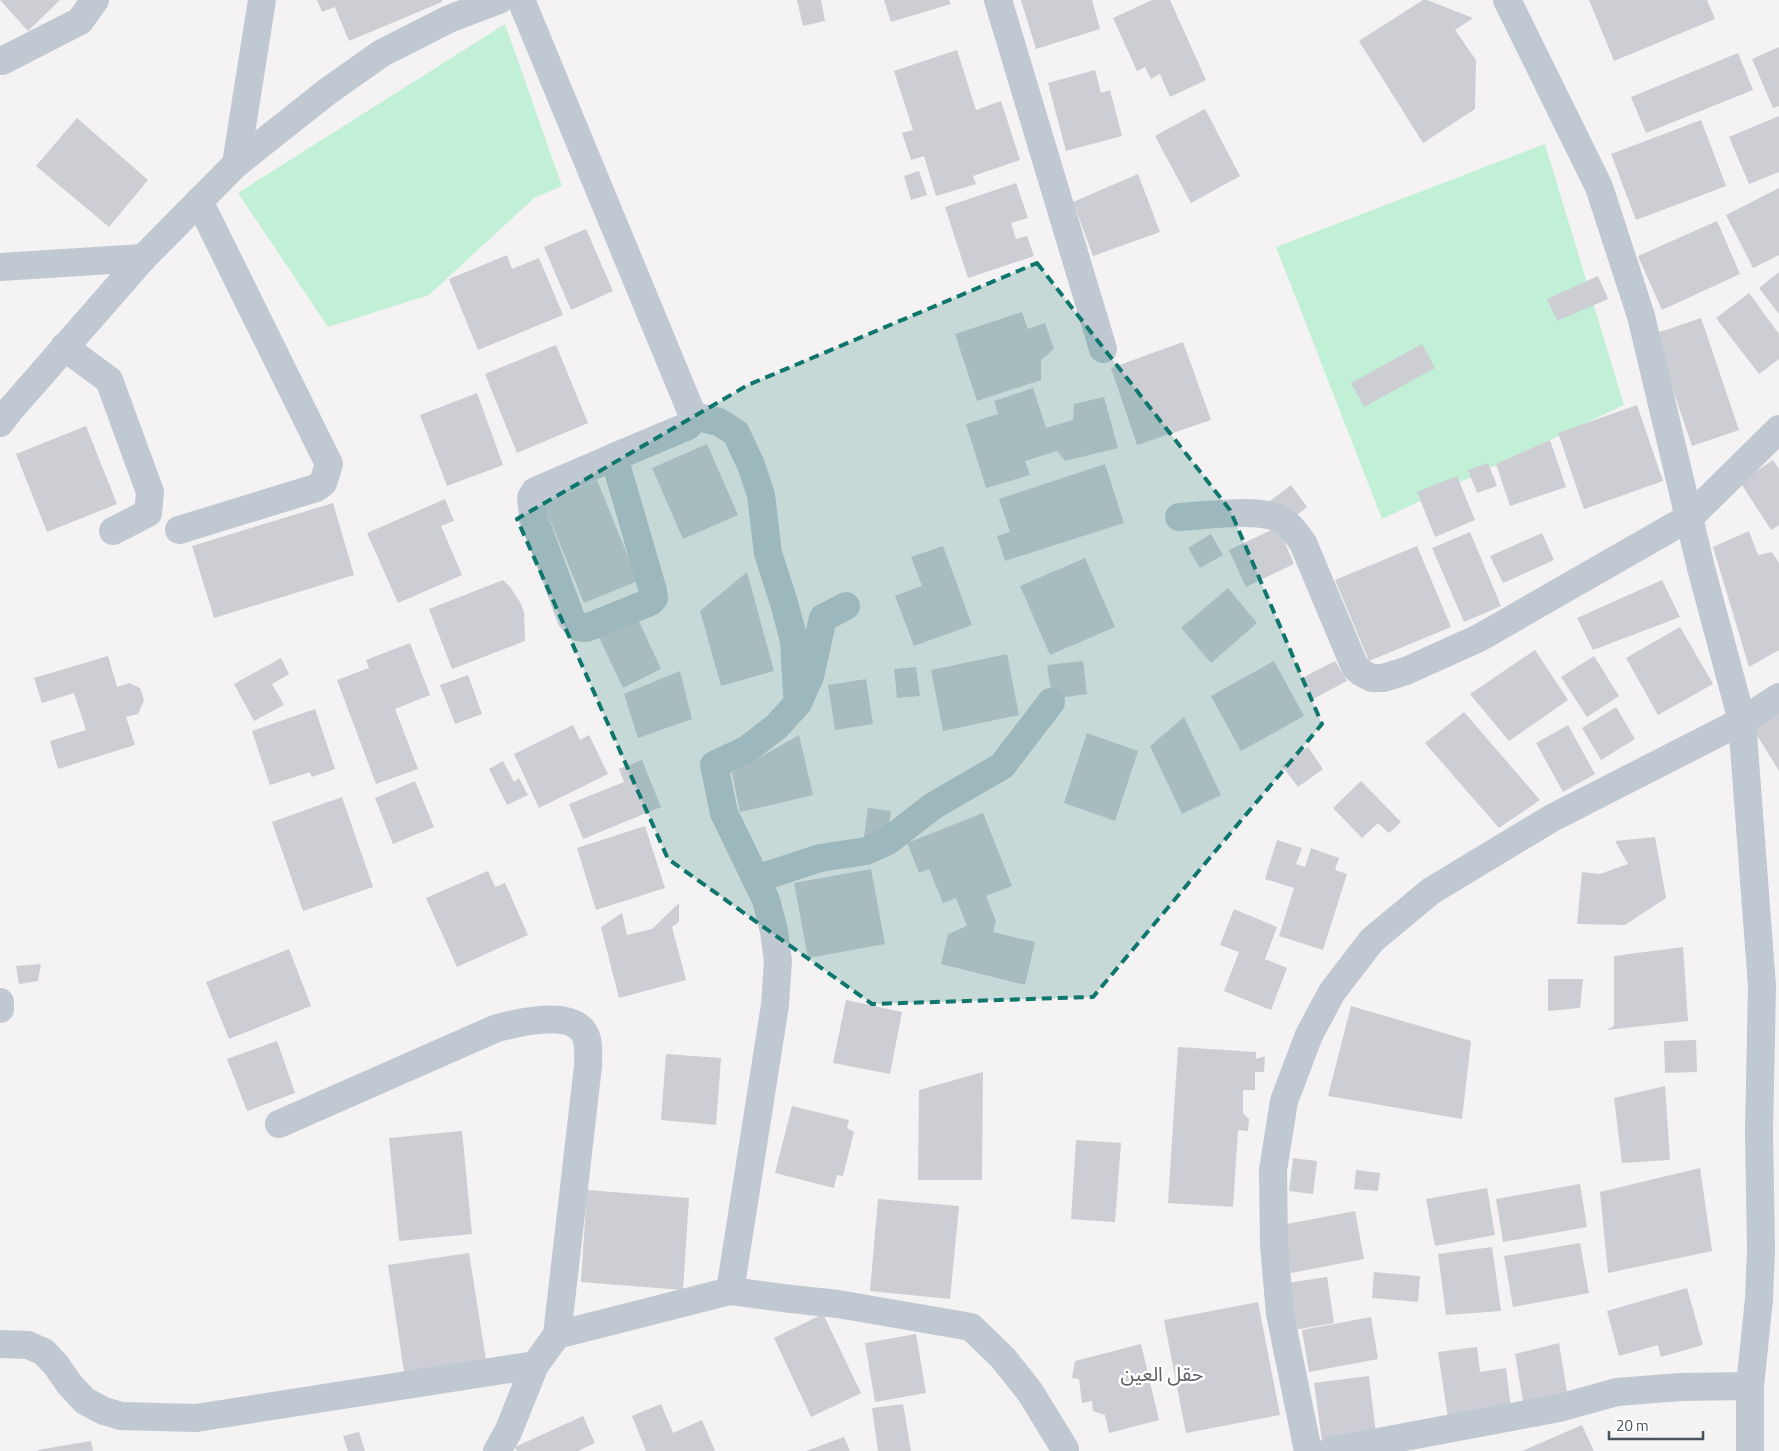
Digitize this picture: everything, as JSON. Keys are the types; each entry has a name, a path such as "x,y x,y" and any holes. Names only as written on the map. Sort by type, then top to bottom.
{"street":[{"path":"2,61 80,20 95,0"},
{"path":"236,164 262,0"},
{"path":"0,423 143,258 236,164 328,91 382,53 449,19 499,0"},
{"path":"521,0 693,416 693,420 688,426 614,457 535,491 531,498 533,516 571,618 578,628 586,628 650,602 654,598 614,457"},
{"path":"998,0 1102,349"},
{"path":"1512,1 1599,187 1641,316 1701,568 1742,721 1762,986 1759,1133 1759,1299 1750,1386 1750,1451"},
{"path":"179,530 316,488 323,483 329,464 199,201"},
{"path":"0,266 143,258"},
{"path":"64,347 109,380 150,492 148,513 113,531"},
{"path":"693,416 719,422 736,433 750,465 761,495 768,553 794,640 798,702"},
{"path":"1179,517 1251,513 1271,515 1282,520 1292,528 1303,542 1355,666 1362,673 1372,678 1382,678 1406,671 1479,638 1690,517 1779,429"},
{"path":"730,1291 775,1005 778,961 774,931 766,900 724,813 714,765 746,750 776,727 798,702 810,676 823,618 846,606"},
{"path":"1308,1451 1280,1314 1274,1245 1273,1170 1284,1101 1309,1035 1332,992 1372,940 1431,891 1552,818 1742,721 1779,696"},
{"path":"756,879 820,858 866,851 888,841 933,806 1002,766 1051,702"},
{"path":"0,1002 0,1009"},
{"path":"278,1124 497,1028 535,1020 558,1020 573,1023 583,1031 588,1045 588,1066 557,1335 535,1366 508,1432 497,1451"},
{"path":"557,1335 730,1291 838,1304 971,1327 1003,1358 1030,1392 1066,1450"},
{"path":"0,1344 28,1345 44,1352 85,1401 104,1411 121,1416 196,1418 535,1366"},
{"path":"1330,1451 1559,1408 1617,1392 1680,1387 1750,1386"}],"highlighted area":[{"path":"1037,263 1230,510 1322,724 1093,997 872,1004 668,859 517,519 748,385"}],"green space":[{"path":"505,24 562,186 534,198 429,295 328,327 238,193"},
{"path":"1545,144 1624,405 1382,519 1276,247"}],"building":[{"path":"0,0 60,0 28,31"},
{"path":"317,0 442,0 442,2 349,41 335,7 322,12"},
{"path":"797,0 821,0 825,21 803,26"},
{"path":"884,0 949,0 951,4 891,22"},
{"path":"1021,0 1092,0 1100,29 1036,49"},
{"path":"1152,0 1170,0 1206,80 1170,97 1160,74 1151,79 1145,67 1137,71 1113,18"},
{"path":"1423,0 1473,18 1455,30 1476,60 1475,109 1423,143 1359,41"},
{"path":"1589,0 1707,0 1715,19 1614,61"},
{"path":"1779,47 1779,106 1773,108 1752,59"},
{"path":"957,50 976,110 1001,101 1020,160 973,176 976,184 936,196 924,156 911,160 902,133 913,130 894,71"},
{"path":"1738,53 1753,90 1646,133 1631,97"},
{"path":"1095,70 1101,93 1110,90 1122,136 1066,151 1048,83"},
{"path":"1205,109 1240,176 1191,203 1155,136"},
{"path":"1779,116 1779,172 1749,184 1729,137"},
{"path":"77,118 148,180 109,227 36,166"},
{"path":"1701,120 1726,186 1636,220 1611,154"},
{"path":"919,171 927,195 911,200 904,176"},
{"path":"1138,174 1160,232 1093,256 1073,202"},
{"path":"1016,183 1028,218 1011,223 1016,239 1027,236 1034,256 968,278 945,207"},
{"path":"1779,188 1779,255 1753,268 1726,215"},
{"path":"1717,221 1740,274 1662,310 1638,256"},
{"path":"586,229 613,291 571,310 544,247"},
{"path":"507,255 512,269 539,258 563,315 478,350 449,279"},
{"path":"1779,272 1779,314 1759,288"},
{"path":"1598,276 1608,299 1557,321 1547,299"},
{"path":"1749,293 1779,334 1779,359 1759,374 1716,318"},
{"path":"1022,312 1028,329 1045,323 1054,349 1041,360 1041,380 977,401 955,334"},
{"path":"1701,318 1739,430 1692,446 1654,334"},
{"path":"1183,342 1211,420 1137,445 1111,368"},
{"path":"1422,344 1435,368 1364,407 1351,383"},
{"path":"556,345 588,423 517,453 485,374"},
{"path":"1033,388 1046,428 1073,420 1074,404 1104,397 1118,448 1065,461 1057,451 1025,461 1030,475 986,488 966,424 998,414 994,401"},
{"path":"477,393 503,465 447,486 420,415"},
{"path":"1637,405 1663,481 1584,509 1558,433"},
{"path":"86,426 117,504 47,532 16,454"},
{"path":"1550,440 1566,487 1510,506 1496,464"},
{"path":"707,444 738,515 683,539 652,468"},
{"path":"1773,460 1779,469 1779,525 1771,530 1740,482"},
{"path":"1488,463 1497,486 1477,493 1468,470"},
{"path":"1105,464 1124,523 1005,561 997,536 1010,532 999,499"},
{"path":"1457,476 1475,520 1435,537 1417,492"},
{"path":"597,480 638,581 584,603 543,503"},
{"path":"1291,485 1307,507 1287,523 1270,501"},
{"path":"445,499 454,521 441,526 462,575 398,603 367,533"},
{"path":"333,503 354,575 214,618 192,546"},
{"path":"1278,527 1294,564 1246,587 1229,550"},
{"path":"1749,531 1758,555 1772,552 1779,563 1779,650 1749,667 1713,547"},
{"path":"1470,532 1501,606 1464,622 1432,548"},
{"path":"1542,533 1554,560 1503,583 1490,556"},
{"path":"1211,534 1223,555 1200,568 1188,548"},
{"path":"943,546 972,625 914,646 895,596 922,586 911,557"},
{"path":"1417,546 1451,627 1369,661 1335,580"},
{"path":"1085,558 1115,627 1050,655 1020,586"},
{"path":"747,572 774,671 721,686 700,611"},
{"path":"503,580 520,602 524,612 525,641 452,669 429,609"},
{"path":"1662,580 1680,617 1593,650 1577,618"},
{"path":"1228,588 1257,623 1211,663 1181,628"},
{"path":"635,613 661,669 623,688 596,631"},
{"path":"1680,627 1713,684 1658,715 1626,658"},
{"path":"410,643 430,695 395,709 418,769 376,784 337,680 369,668 366,660"},
{"path":"1535,650 1568,700 1509,741 1470,694"},
{"path":"1007,654 1019,715 943,731 931,670"},
{"path":"108,656 117,687 129,683 140,688 144,700 138,714 126,717 135,745 58,769 50,741 86,730 74,693 42,703 34,678"},
{"path":"1594,656 1619,696 1587,717 1561,677"},
{"path":"281,658 289,674 272,684 284,705 254,721 234,684"},
{"path":"1083,661 1087,694 1052,699 1047,665"},
{"path":"1274,661 1304,716 1241,751 1211,696"},
{"path":"1335,661 1347,681 1313,699 1302,678"},
{"path":"916,667 920,696 897,698 894,669"},
{"path":"680,671 692,719 638,738 624,694"},
{"path":"468,675 482,714 455,724 440,685"},
{"path":"866,679 873,724 835,730 828,685"},
{"path":"1616,707 1635,739 1601,760 1582,728"},
{"path":"315,709 335,769 312,777 310,772 270,785 252,731"},
{"path":"1779,711 1779,771 1752,727"},
{"path":"1464,712 1540,800 1499,828 1425,743"},
{"path":"1184,717 1221,795 1182,814 1150,746"},
{"path":"573,725 580,740 589,735 608,774 539,808 514,754"},
{"path":"1568,725 1595,774 1563,792 1536,743"},
{"path":"1087,733 1138,751 1115,821 1064,803"},
{"path":"799,735 813,795 740,812 732,773"},
{"path":"1308,747 1323,769 1298,787 1282,766"},
{"path":"642,760 661,807 583,839 569,804 624,782 619,769"},
{"path":"503,761 514,782 519,778 528,795 507,805 489,769"},
{"path":"415,781 434,827 393,844 375,798"},
{"path":"1361,781 1401,822 1389,833 1378,823 1362,838 1333,808"},
{"path":"342,797 373,887 303,911 272,822"},
{"path":"868,808 891,811 887,841 864,837"},
{"path":"983,813 1012,886 986,896 996,921 993,932 1035,942 1025,985 941,964 948,934 967,926 956,898 943,903 929,869 919,873 907,843"},
{"path":"645,826 665,888 596,910 577,848"},
{"path":"1655,837 1666,898 1625,925 1577,924 1582,872 1600,874 1628,864 1615,841"},
{"path":"1277,840 1302,848 1296,864 1305,867 1311,848 1339,858 1335,870 1347,874 1323,950 1279,936 1294,888 1265,879"},
{"path":"871,869 885,944 808,958 794,883"},
{"path":"488,871 495,887 505,883 528,935 457,967 426,898"},
{"path":"679,903 679,922 672,927 686,980 619,998 601,927 622,913 627,935 652,929"},
{"path":"1234,909 1277,927 1265,959 1287,968 1271,1010 1224,991 1239,952 1220,945"},
{"path":"1683,947 1688,1021 1606,1030 1614,1026 1614,956"},
{"path":"289,949 311,1006 229,1039 206,982"},
{"path":"41,964 38,981 19,984 16,966"},
{"path":"1548,979 1583,979 1580,1008 1548,1011"},
{"path":"846,1000 902,1012 890,1074 833,1063"},
{"path":"1351,1006 1471,1041 1462,1119 1328,1096"},
{"path":"1696,1040 1697,1072 1665,1073 1664,1041"},
{"path":"277,1041 295,1093 247,1111 227,1059"},
{"path":"1178,1047 1256,1052 1256,1059 1265,1056 1264,1072 1255,1072 1255,1090 1243,1090 1243,1113 1249,1119 1248,1131 1238,1130 1233,1207 1168,1203"},
{"path":"666,1054 721,1058 716,1125 661,1120"},
{"path":"983,1072 982,1180 918,1180 919,1090"},
{"path":"1665,1086 1670,1160 1622,1163 1614,1098"},
{"path":"792,1106 849,1120 847,1128 854,1132 843,1176 837,1175 834,1188 775,1173"},
{"path":"462,1131 472,1234 399,1241 389,1138"},
{"path":"1076,1140 1121,1143 1115,1222 1071,1219"},
{"path":"1293,1158 1317,1161 1313,1194 1289,1191"},
{"path":"1700,1168 1712,1251 1608,1273 1600,1192"},
{"path":"1356,1170 1380,1173 1378,1191 1354,1189"},
{"path":"1580,1184 1587,1227 1503,1242 1496,1199"},
{"path":"1487,1188 1495,1235 1435,1246 1426,1199"},
{"path":"587,1190 689,1198 683,1290 581,1282"},
{"path":"878,1199 959,1206 950,1299 870,1291"},
{"path":"1355,1211 1364,1259 1291,1273 1282,1225"},
{"path":"1580,1243 1589,1293 1513,1307 1504,1256"},
{"path":"1492,1247 1501,1311 1446,1315 1438,1254"},
{"path":"469,1253 486,1360 404,1372 388,1265"},
{"path":"1374,1272 1420,1276 1418,1302 1372,1298"},
{"path":"1327,1277 1334,1323 1294,1330 1287,1283"},
{"path":"1687,1288 1703,1345 1661,1357 1658,1345 1619,1356 1607,1311"},
{"path":"1258,1302 1280,1415 1186,1433 1164,1320"},
{"path":"823,1314 861,1393 811,1417 774,1338"},
{"path":"1371,1317 1378,1359 1309,1372 1302,1330"},
{"path":"916,1334 926,1393 875,1402 865,1343"},
{"path":"1559,1343 1567,1393 1524,1407 1515,1354"},
{"path":"1141,1344 1159,1420 1109,1433 1105,1415 1093,1411 1092,1401 1082,1403 1079,1379 1072,1378 1075,1361"},
{"path":"1477,1347 1480,1372 1506,1368 1511,1408 1448,1418 1438,1352"},
{"path":"1369,1376 1376,1434 1322,1441 1314,1383"},
{"path":"661,1404 673,1433 702,1420 715,1451 646,1451 632,1416"},
{"path":"903,1404 911,1451 878,1451 872,1408"},
{"path":"583,1416 595,1443 578,1451 517,1451 515,1447"},
{"path":"1582,1425 1594,1451 1522,1451"},
{"path":"359,1432 365,1451 348,1451 343,1436"},
{"path":"844,1437 850,1451 806,1451"},
{"path":"91,1441 93,1451 38,1451 38,1450"}],"district":[{"name":"حقل العين","path":"1162,1373"}]}
